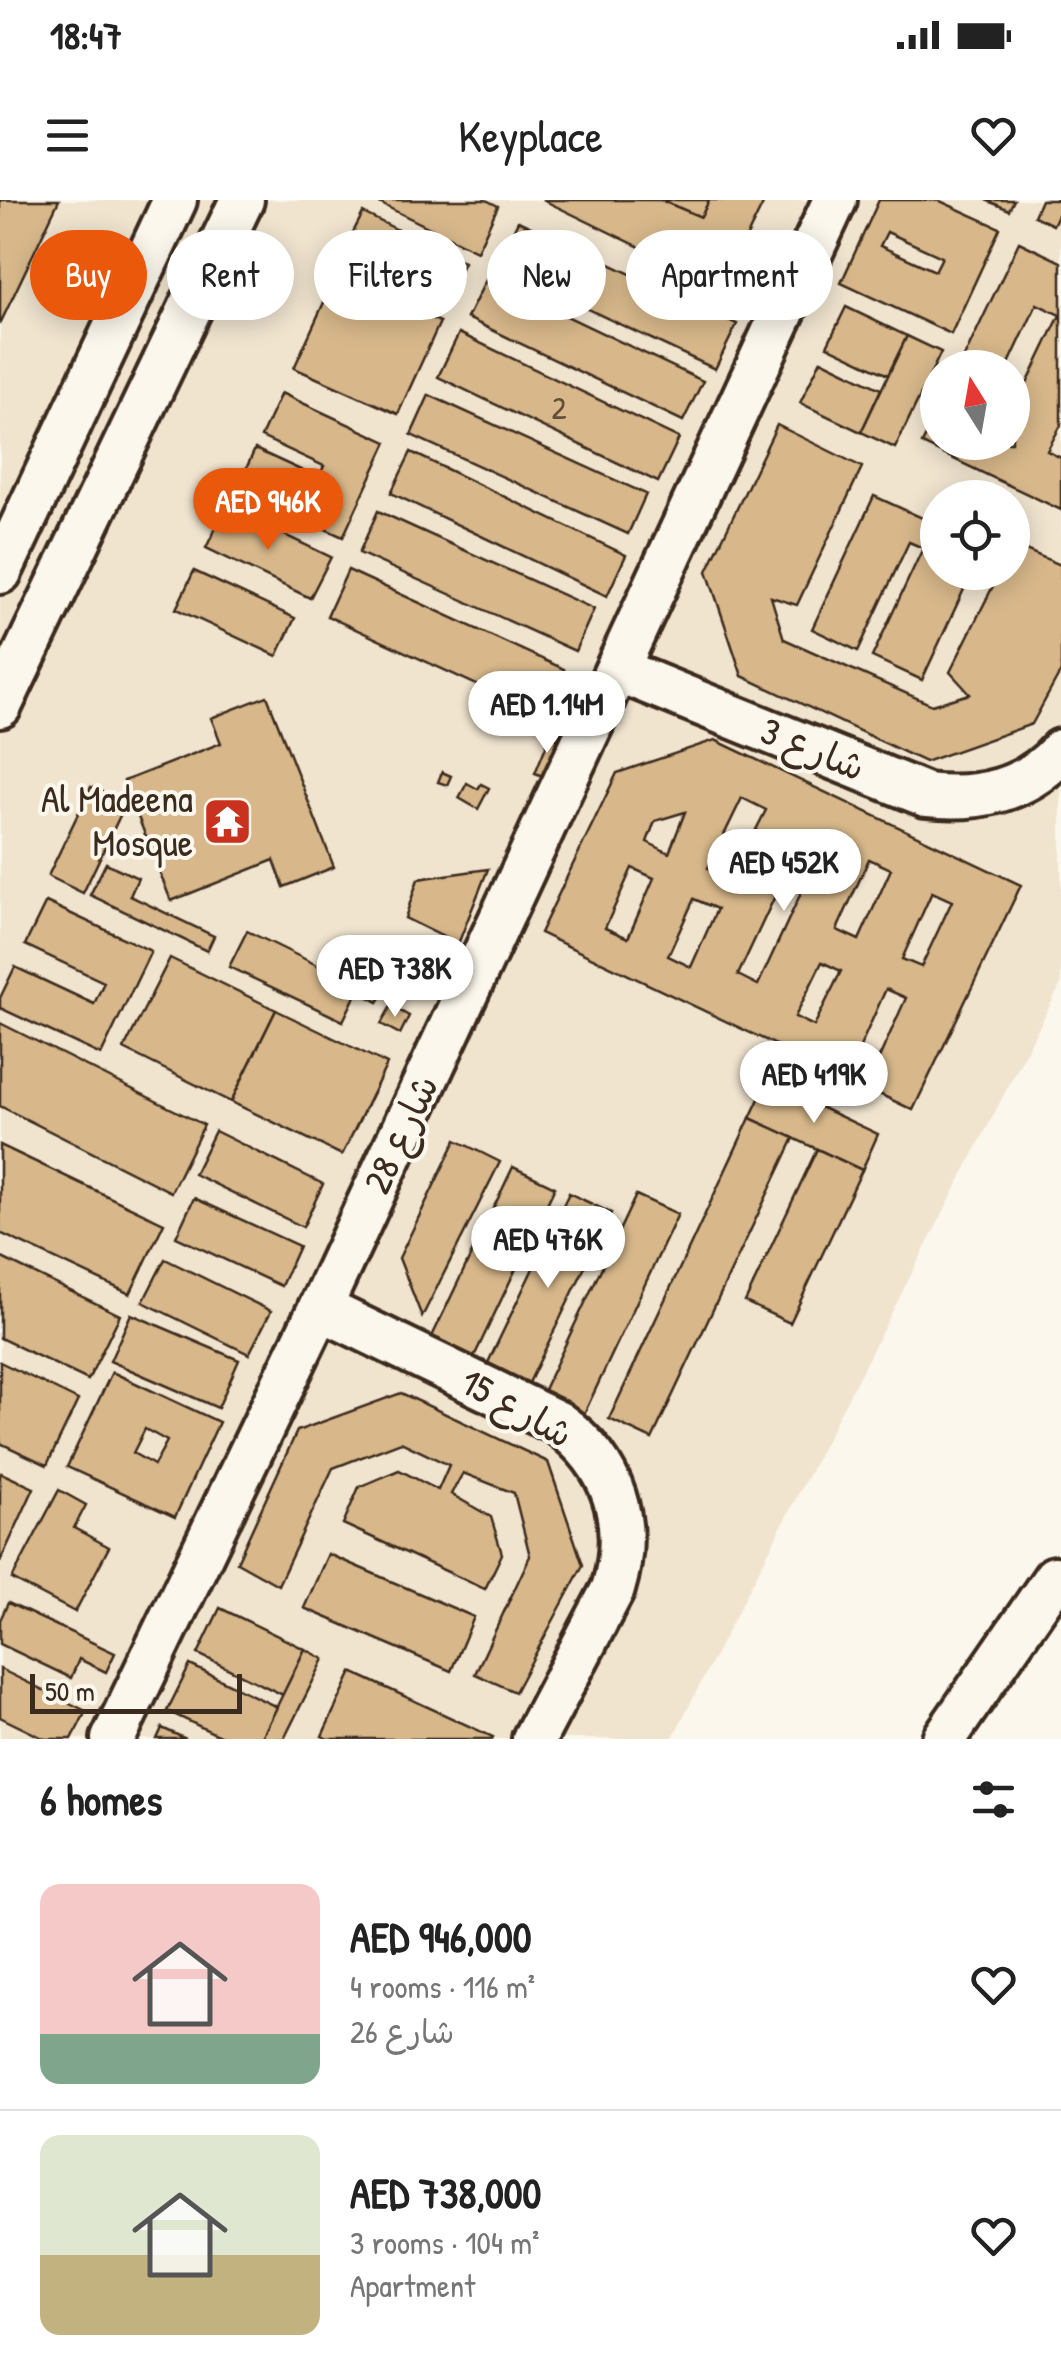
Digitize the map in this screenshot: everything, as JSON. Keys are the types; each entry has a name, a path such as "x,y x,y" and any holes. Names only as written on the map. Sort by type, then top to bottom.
{"street":[{"path":"0,572 175,200"},
{"path":"0,706 242,200"},
{"name":"شارع 28","path":"113,1739 320,1308 835,200"},
{"name":"شارع 3","path":"618,670 926,795 972,797 994,793 1036,774 1061,751"},
{"name":"شارع 15","path":"320,1308 558,1423 590,1450 612,1486 622,1526 619,1569 613,1588 534,1739"},
{"path":"944,1739 1055,1578"}],"shaded area":[{"path":"0,200 1061,200 1061,984 672,1739 0,1739"}],"building":[{"path":"0,200 59,200 45,230 30,230 30,261 0,324"},
{"path":"373,200 486,200 498,206 477,251 467,246 467,230 434,230"},
{"path":"543,200 661,200 701,217 709,200 765,200 750,230 626,230 626,240"},
{"path":"661,200 709,200 701,217"},
{"path":"879,200 938,200 1000,228 951,334 841,283","holes":["887,232 942,257 935,271 880,246"]},
{"path":"986,200 1014,200 1009,210"},
{"path":"1041,200 1061,200 1053,225 1034,216"},
{"path":"363,213 398,230 354,230"},
{"path":"518,221 537,230 514,230"},
{"path":"1019,242 1061,262 1061,425 1047,451 1061,458 1061,510 1030,495 1030,480 998,480 956,460 1030,460 1030,378 1060,315 1037,304 1015,350 968,350"},
{"path":"606,262 626,272 626,320 728,320 737,324 715,369 606,318"},
{"path":"487,278 487,320 575,320 703,381 683,421 467,318"},
{"path":"846,307 907,336 888,375 827,346"},
{"path":"316,320 440,322 398,414 294,368"},
{"path":"459,333 679,438 658,482 438,377"},
{"path":"907,336 937,350 920,350 920,396 895,448 861,432"},
{"path":"821,360 881,389 861,432 800,403"},
{"path":"281,393 387,442 343,537 237,489 255,449 318,478 324,466 261,437"},
{"path":"429,395 646,494 628,534 411,435"},
{"path":"777,425 862,467 797,605 771,597 784,639 932,705 970,694 950,672 991,590 1030,590 1030,552 1061,565 1061,671 1032,724 925,762 742,676 707,571"},
{"path":"411,452 626,555 607,596 391,493"},
{"path":"874,496 920,517 920,547 909,542 858,651 812,629"},
{"path":"226,507 331,557 310,598 206,548"},
{"path":"378,511 594,609 575,651 359,553"},
{"path":"920,554 920,590 964,590 922,680 872,657"},
{"path":"348,570 564,669 542,715 327,616"},
{"path":"194,571 295,618 277,656 176,609"},
{"name":"Al Madeena Mosque","path":"267,696 334,867 284,887 274,860 171,901 124,781 221,743 211,718"},
{"path":"550,736 560,740 545,777 535,773"},
{"path":"715,740 1021,885 913,1110 540,933 617,773","holes":["742,798 766,810 731,879 708,868","685,812 669,853 647,842 655,821","799,845 819,854 758,985 738,975","869,859 891,869 859,940 837,930","632,868 654,878 628,938 605,928","932,892 952,901 921,967 902,959","694,899 717,909 691,967 668,956","822,962 841,971 814,1026 795,1017","886,989 906,998 879,1058 859,1049"]},
{"path":"442,772 451,776 447,785 438,782"},
{"path":"467,783 478,789 481,784 489,788 478,809 459,798"},
{"path":"91,787 126,803 83,893 48,876"},
{"path":"106,863 138,878 130,896 214,936 207,951 90,895"},
{"path":"488,869 458,944 405,918 418,879"},
{"path":"46,902 151,951 101,1055 0,1008 0,998 15,967 94,1004 104,982 25,945"},
{"path":"247,931 360,986 343,1021 229,967"},
{"path":"170,958 276,1010 231,1102 124,1049"},
{"path":"373,986 384,993 378,1002 367,996"},
{"path":"391,1006 409,1016 400,1034 381,1024"},
{"path":"276,1010 387,1064 342,1155 231,1102"},
{"path":"0,1023 204,1125 171,1192 0,1106"},
{"path":"767,1082 878,1134 862,1170 750,1118"},
{"path":"750,1118 794,1138 652,1439 609,1419"},
{"path":"215,1131 323,1184 303,1227 194,1174"},
{"path":"456,1140 500,1162 422,1317 399,1258"},
{"path":"0,1145 164,1223 130,1294 0,1233"},
{"path":"817,1149 862,1170 790,1323 745,1302"},
{"path":"513,1167 555,1187 471,1363 429,1343"},
{"path":"569,1193 611,1213 526,1389 485,1369"},
{"path":"636,1195 678,1214 583,1416 541,1396"},
{"path":"194,1198 299,1246 281,1286 176,1237"},
{"path":"0,1257 120,1315 88,1380 0,1338"},
{"path":"165,1259 271,1311 249,1354 143,1302"},
{"path":"131,1314 239,1360 218,1408 110,1361"},
{"path":"0,1362 78,1400 47,1465 0,1443"},
{"path":"112,1372 219,1422 175,1517 67,1467","holes":["145,1429 167,1441 154,1465 133,1453"]},
{"path":"401,1393 548,1462 583,1565 515,1692 475,1674 530,1556 514,1493 463,1473 451,1494 491,1517 502,1554 485,1589 343,1524 359,1487 399,1470 438,1490 449,1465 401,1442 333,1468 278,1585 237,1562 297,1431"},
{"path":"1,1473 34,1488 0,1562 0,1476"},
{"path":"59,1490 86,1505 74,1528 109,1547 75,1612 12,1579"},
{"path":"328,1554 474,1617 451,1671 304,1608"},
{"path":"8,1603 115,1653 106,1672 79,1659 71,1678 0,1644 0,1620"},
{"path":"220,1608 305,1649 283,1695 198,1654"},
{"path":"305,1649 324,1659 284,1739 261,1739"},
{"path":"190,1665 277,1707 261,1739 226,1739 167,1711"},
{"path":"0,1669 86,1711 72,1739 45,1739 0,1717"},
{"path":"352,1672 493,1737 328,1739 322,1736"},
{"path":"162,1728 186,1739 157,1739"}],"place":[{"name":"Al Madeena Mosque","path":"228,821"}]}
